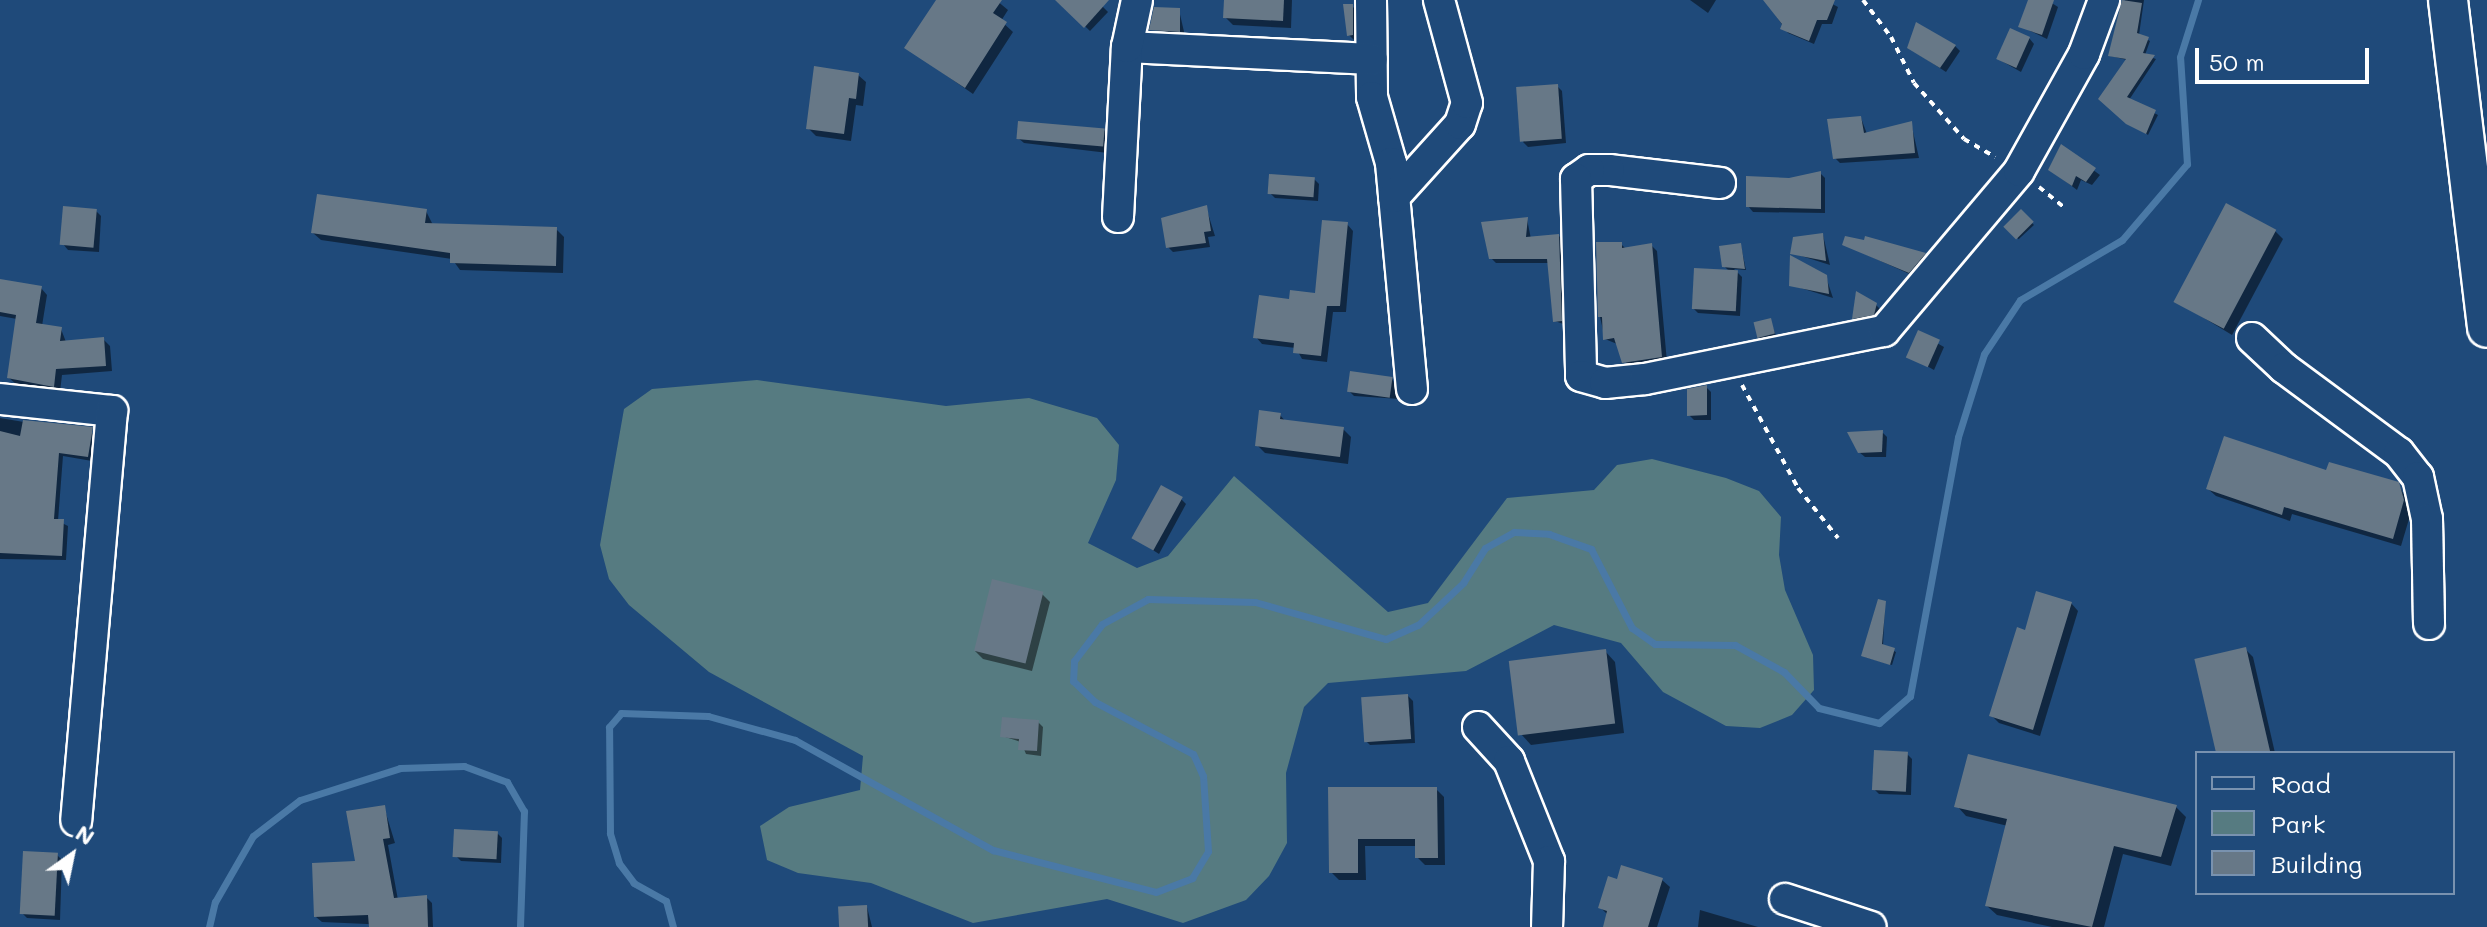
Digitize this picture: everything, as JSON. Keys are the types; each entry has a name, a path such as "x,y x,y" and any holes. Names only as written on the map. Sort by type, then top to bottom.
{"main road":[{"path":"2448,0 2487,328"}],"street":[{"path":"1118,217 1127,47 1137,0"},
{"path":"1371,0 1372,97 1391,163 1412,389"},
{"path":"1394,197 1460,124 1467,103 1439,0"},
{"path":"1720,183 1609,170 1589,170 1576,179 1577,370 1605,383 1726,362 1769,358 1884,331 2019,171 2084,54 2104,0"},
{"path":"1127,47 1372,59"},
{"path":"2252,338 2284,368 2399,453 2418,477 2427,519 2429,624"},
{"path":"0,399 112,411 76,820"},
{"path":"1478,727 1494,738 1509,761 1549,861 1547,927"},
{"path":"1785,899 1871,927"}],"path":[{"path":"1863,0 1891,37 1914,83 1964,139 2019,171 2065,208"},
{"path":"1726,362 1754,403 1798,488 1838,538"}],"green space":[{"path":"757,380 946,406 1029,398 1097,418 1119,445 1116,480 1088,543 1137,568 1168,556 1234,476 1388,612 1428,603 1507,498 1594,490 1617,465 1652,459 1726,478 1759,491 1781,517 1779,555 1785,590 1813,655 1814,690 1792,715 1760,728 1726,726 1663,692 1621,643 1554,625 1466,671 1328,683 1304,707 1286,773 1287,843 1269,876 1246,900 1183,923 1107,899 973,923 871,883 798,873 767,860 760,826 789,807 860,790 863,756 709,672 629,605 609,579 600,545 624,409 652,389"}],"building":[{"path":"936,0 1002,0 993,13 1007,22 965,88 904,48"},
{"path":"1055,0 1109,0 1084,28"},
{"path":"1224,0 1284,0 1283,21 1223,18"},
{"path":"1763,0 1835,0 1827,20 1817,20 1809,41 1780,29 1782,24"},
{"path":"2028,0 2054,0 2042,35 2018,27"},
{"path":"2122,0 2142,3 2137,33 2149,37 2143,53 2155,55 2127,97 2156,110 2146,134 2126,124 2098,99 2126,59 2108,56"},
{"path":"1343,4 1353,4 1353,35 1347,36"},
{"path":"1154,7 1180,8 1180,32 1149,30"},
{"path":"1916,22 1956,45 1940,68 1907,48"},
{"path":"2010,28 2030,37 2016,68 1996,59"},
{"path":"814,66 859,73 856,99 849,98 844,134 806,129"},
{"path":"1558,84 1562,139 1520,142 1516,87"},
{"path":"1861,116 1864,133 1912,121 1915,153 1833,159 1827,119"},
{"path":"1018,121 1105,129 1103,147 1016,139"},
{"path":"2061,144 2096,168 2086,182 2076,176 2072,186 2048,170"},
{"path":"1821,171 1821,209 1746,207 1746,176 1789,178"},
{"path":"1269,174 1315,177 1313,197 1268,194"},
{"path":"317,194 427,209 425,223 557,227 556,266 450,263 450,253 311,233"},
{"path":"2226,203 2276,230 2224,329 2173,302"},
{"path":"1207,205 1211,231 1204,232 1206,243 1166,248 1161,218"},
{"path":"63,206 97,209 93,248 60,245"},
{"path":"2021,209 2034,222 2016,239 2003,227"},
{"path":"1528,217 1526,237 1559,234 1562,321 1553,322 1547,259 1489,259 1481,222"},
{"path":"1322,220 1348,222 1340,306 1327,306 1321,356 1293,353 1294,343 1253,338 1259,295 1289,299 1290,290 1315,293"},
{"path":"1823,233 1826,261 1790,254 1793,237"},
{"path":"1845,236 1864,240 1865,236 1926,253 1909,273 1842,245"},
{"path":"1596,242 1622,242 1622,248 1652,243 1662,357 1622,363 1614,338 1603,340 1602,317 1598,317"},
{"path":"1741,243 1745,269 1722,267 1719,246"},
{"path":"1790,255 1827,275 1829,294 1789,286"},
{"path":"1694,268 1738,270 1736,311 1692,309"},
{"path":"0,279 42,286 36,323 62,327 60,341 104,337 106,366 56,369 54,387 7,378 16,315 0,312"},
{"path":"1856,291 1877,303 1874,315 1852,319"},
{"path":"1771,318 1775,334 1757,338 1754,322"},
{"path":"1918,330 1940,340 1928,367 1906,357"},
{"path":"1350,371 1393,377 1390,398 1347,392"},
{"path":"1707,385 1707,415 1687,416 1687,389"},
{"path":"1259,410 1281,413 1280,419 1344,427 1340,457 1255,446"},
{"path":"23,420 93,427 88,457 59,453 54,519 64,519 62,556 0,553 0,431 20,436"},
{"path":"1883,430 1882,452 1858,453 1847,432"},
{"path":"2224,436 2326,470 2329,462 2399,482 2404,500 2393,539 2284,507 2282,515 2206,489"},
{"path":"1161,485 1183,497 1153,550 1131,538"},
{"path":"992,579 1043,592 1026,664 974,651"},
{"path":"2036,591 2072,602 2033,730 1989,716 2017,627 2025,630"},
{"path":"1878,599 1886,601 1882,644 1895,648 1890,665 1861,656"},
{"path":"2246,647 2270,751 2216,751 2194,659"},
{"path":"1606,649 1615,723 1518,735 1509,661"},
{"path":"1408,694 1411,739 1364,742 1361,697"},
{"path":"1002,717 1039,720 1037,751 1018,750 1019,739 1000,737"},
{"path":"1874,750 1908,752 1906,792 1872,790"},
{"path":"1968,754 2177,805 2161,857 2114,846 2092,927 1985,906 2007,819 1954,807"},
{"path":"1328,787 1437,787 1438,858 1415,858 1415,839 1358,839 1358,873 1329,873"},
{"path":"385,805 390,838 383,839 394,898 427,895 428,927 369,927 368,915 314,917 312,863 355,861 346,811"},
{"path":"454,829 498,831 496,859 453,857"},
{"path":"23,851 58,853 55,916 20,914"},
{"path":"1621,865 1663,878 1648,927 1603,927 1607,911 1598,908 1608,876 1617,879"},
{"path":"867,905 868,927 839,927 838,907"}],"waterway":[{"path":"673,927 666,901 634,883 619,863 610,833 609,727 621,713 708,716 795,740 993,850 1156,892 1192,878 1208,851 1203,776 1193,754 1095,702 1073,681 1074,661 1102,624 1148,599 1255,602 1386,639 1418,625 1463,583 1485,548 1514,532 1549,534 1591,549 1632,628 1655,644 1735,645 1784,672 1819,708 1879,723 1910,696 1958,437 1984,354 2020,300 2122,240 2187,164 2180,57 2198,0"},
{"path":"209,927 215,902 253,836 300,800 400,768 464,766 507,782 524,811 520,927"}]}
